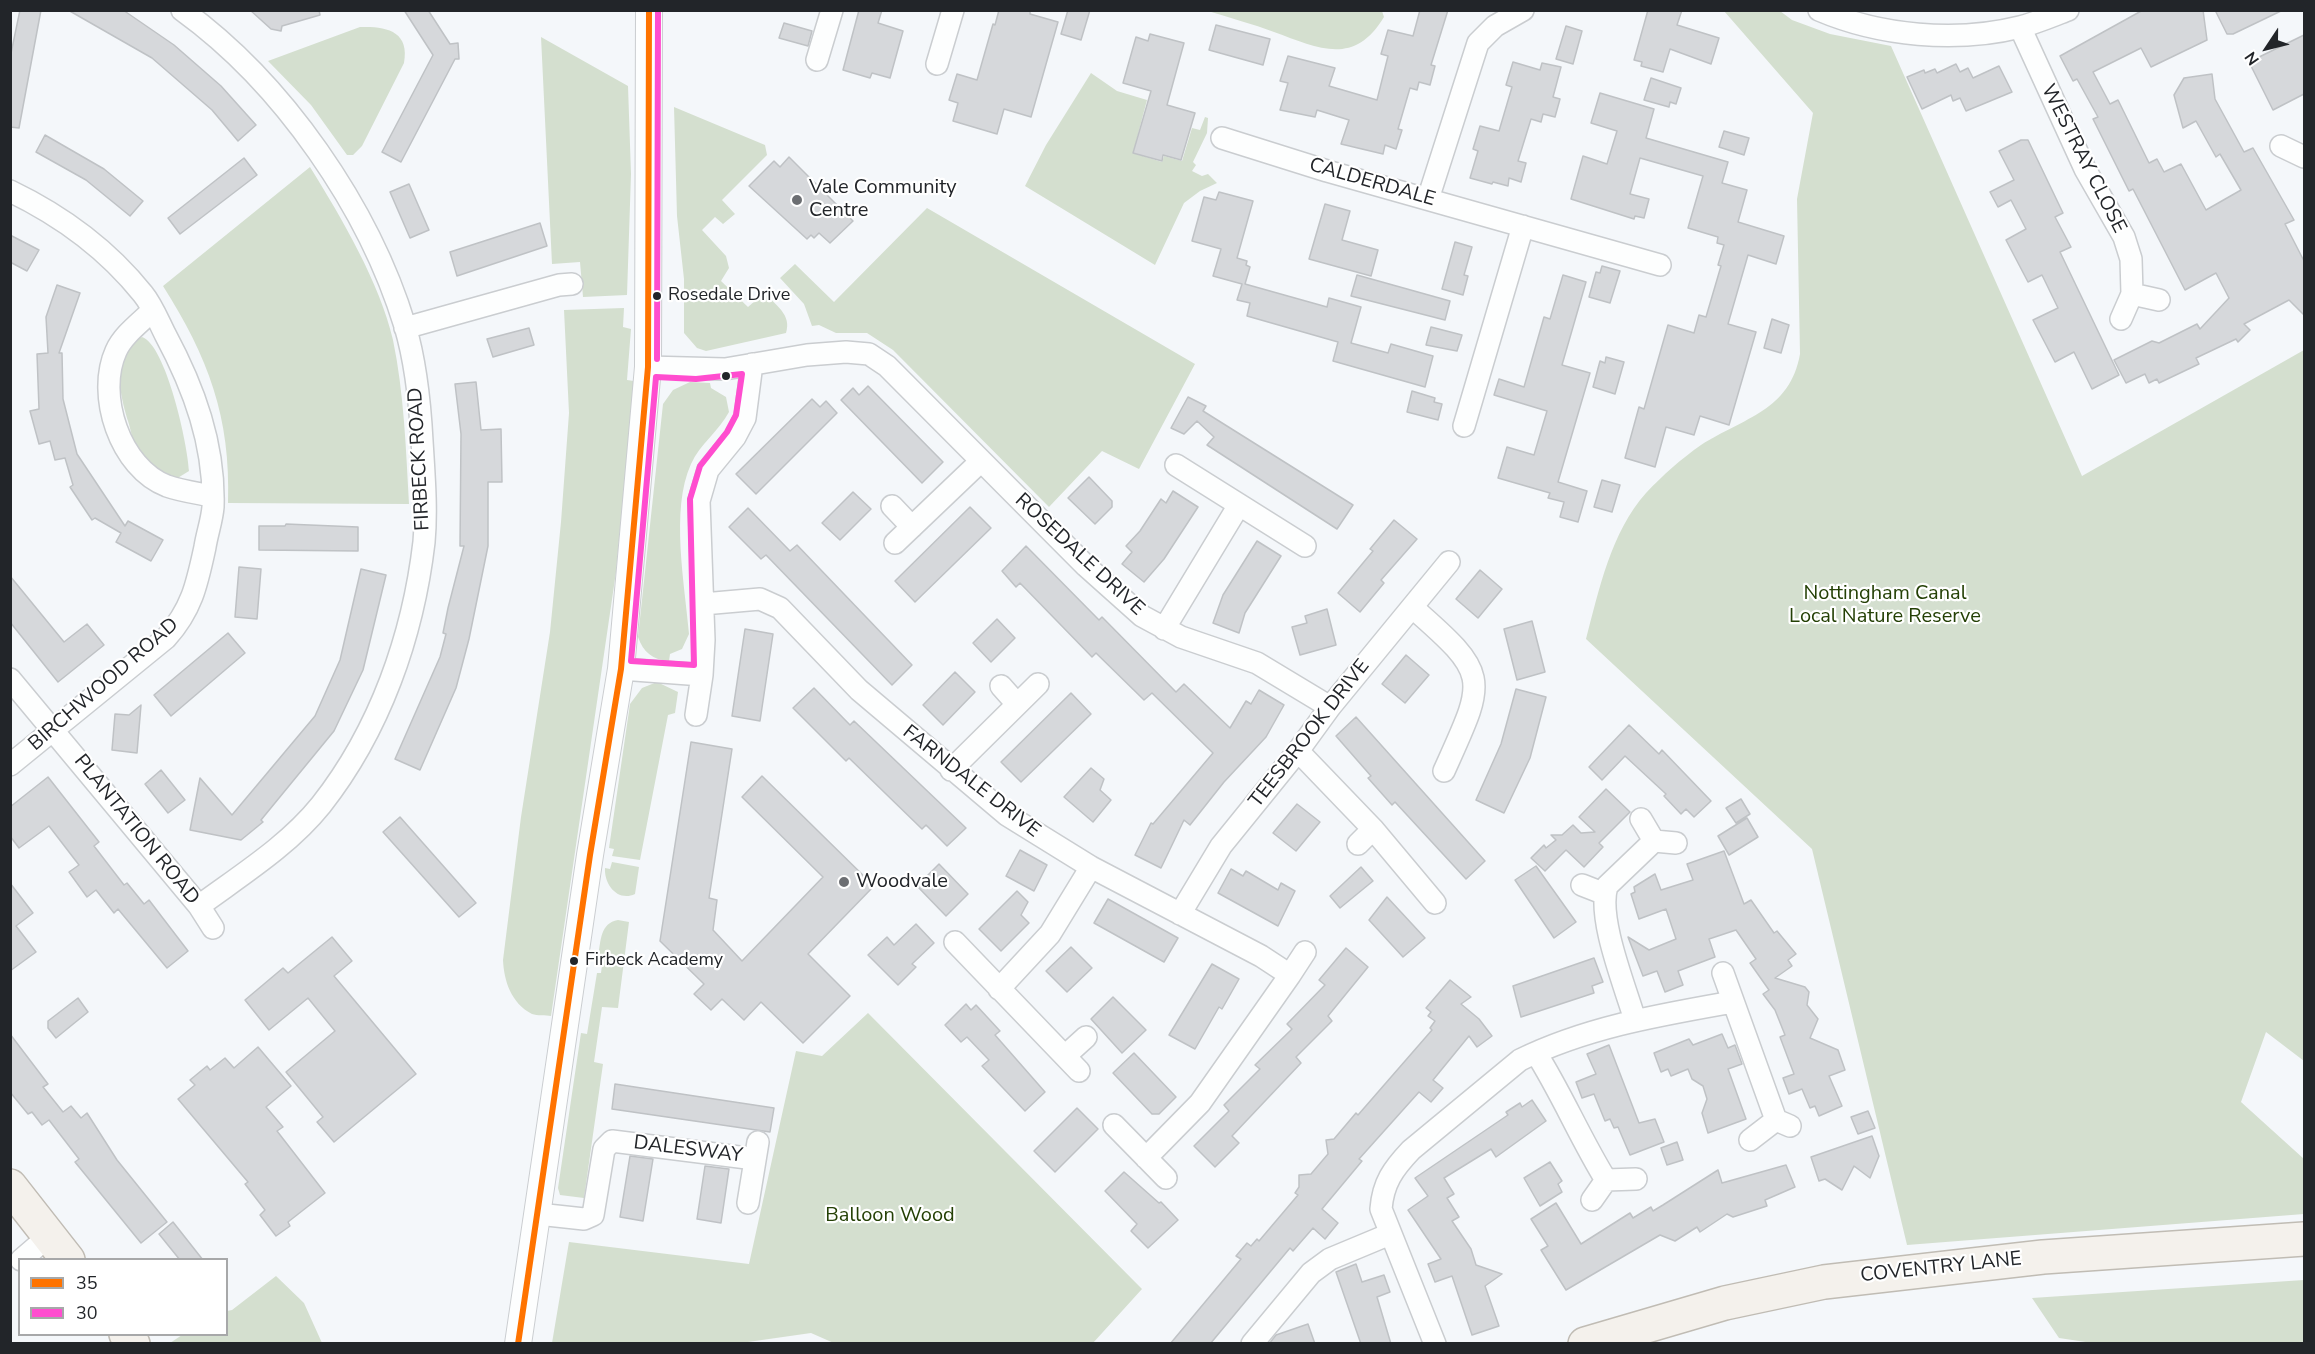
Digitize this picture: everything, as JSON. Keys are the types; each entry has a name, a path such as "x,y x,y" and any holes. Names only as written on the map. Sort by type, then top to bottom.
{"main road":[{"path":"10,1186 59,1247"},
{"name":"COVENTRY LANE","path":"1585,1344 1725,1303 1824,1282 2043,1257 2304,1239"}],"street":[{"name":"FIRBECK ROAD","path":"182,10 202,25 248,69 320,155 335,176 374,248 405,327 421,419 425,507 424,541 411,616 403,646 379,708 352,759 322,803 280,846 199,906"},
{"path":"518,1344 590,855 621,669 648,367 649,10"},
{"path":"817,60 832,10"},
{"path":"937,64 953,10"},
{"path":"1819,10 1890,30 1954,35 2020,27 2068,10"},
{"path":"1428,200 1478,43 1495,26 1521,11"},
{"name":"WESTRAY CLOSE","path":"2020,27 2085,169 2124,237 2131,260 2132,294 2121,319"},
{"name":"CALDERDALE","path":"1222,138 1428,200 1660,265"},
{"path":"2281,146 2304,157"},
{"name":"BIRCHWOOD ROAD","path":"10,191 49,212 92,242 123,271 153,310 199,407 208,443 213,507 198,580 189,608 180,622 166,638 10,765"},
{"path":"1464,426 1523,226"},
{"path":"405,327 543,289 572,284"},
{"path":"2132,294 2159,300"},
{"path":"153,310 123,339 111,367 108,390 119,435 128,453 152,477 166,486 212,496"},
{"name":"ROSEDALE DRIVE","path":"648,367 696,370 836,352 869,354 887,366 1118,597 1164,629 1257,663 1330,707"},
{"path":"696,715 702,675 703,604 699,501 708,470 735,437 745,418 752,364"},
{"path":"895,543 981,461"},
{"path":"1176,465 1305,546"},
{"path":"1164,629 1239,505"},
{"path":"892,506 912,527"},
{"name":"TEESBROOK DRIVE","path":"1180,914 1221,846 1298,751 1330,707 1449,562"},
{"name":"FARNDALE DRIVE","path":"703,604 760,599 780,608 859,690 951,770 1025,828 1091,867 1261,956 1290,975"},
{"path":"1413,608 1462,652 1474,677 1474,694 1470,714 1444,771"},
{"path":"621,669 702,675"},
{"name":"PLANTATION ROAD","path":"10,679 199,906 213,928"},
{"path":"951,770 1038,684"},
{"path":"1001,686 1017,704"},
{"path":"1298,751 1365,836 1435,903"},
{"path":"1641,819 1654,841"},
{"path":"1635,1020 1608,927 1604,909 1605,894 1608,886 1654,841 1676,843"},
{"path":"999,989 1050,934 1091,867"},
{"path":"1582,885 1605,894"},
{"path":"955,942 1072,1064 1086,1037"},
{"path":"1146,1158 1200,1103 1305,952"},
{"path":"1723,973 1783,1123 1750,1140"},
{"path":"1435,1344 1382,1209 1383,1191 1389,1176 1398,1164 1411,1150 1520,1060 1578,1035 1635,1020 1733,1002"},
{"path":"1536,1053 1558,1088 1585,1146 1606,1180"},
{"path":"1113,1125 1166,1178"},
{"name":"DALESWAY","path":"538,1214 584,1219 593,1215 604,1149 612,1141 756,1151 748,1203"},
{"path":"1606,1180 1636,1179"},
{"path":"1592,1200 1606,1180"},
{"path":"1252,1344 1311,1273 1330,1259 1390,1234"},
{"path":"26,1258 59,1247"}],"green space":[{"path":"1208,11 1382,11 1384,17 1372,33 1360,43 1348,48 1334,49 1306,43"},
{"name":"Nottingham Canal Local Nature Reserve","path":"1724,11 1780,11 1792,20 1830,34 1891,46 2082,476 2304,350 2304,1061 2266,1032 2241,1102 2304,1159 2304,1214 1907,1245 1812,849 1586,639 1608,562 1615,543 1634,508 1659,480 1694,450 1762,411 1775,401 1795,373 1800,354 1797,199 1813,113"},
{"path":"360,27 387,30 400,37 405,52 404,63 362,146 353,155 347,155 311,105 268,61"},
{"path":"541,37 628,86 631,174 627,295 583,297 580,262 552,264"},
{"path":"1091,73 1117,91 1147,100 1133,153 1162,162 1164,156 1182,161 1192,128 1200,130 1205,117 1208,118 1207,133 1193,162 1196,165 1192,171 1202,176 1208,174 1217,183 1200,191 1184,203 1155,265 1025,186 1046,145"},
{"path":"674,107 765,145 767,155 722,200 735,214 723,224 715,217 702,230 726,256 729,268 721,281 748,307 764,293 785,316 786,333 706,351 697,348 684,333 684,279 677,216"},
{"path":"310,167 358,251 387,318 400,380 409,504 228,503 225,443 214,389 193,338 163,286"},
{"path":"927,208 1195,364 1139,469 1102,451 1049,507 893,350 867,333 836,333 819,325 812,326 804,304 780,278 795,264 834,302"},
{"path":"624,308 623,327 631,329 627,380 634,381 616,572 551,1016 536,1015 525,1009 514,998 507,983 503,960 521,817 550,632 561,522 569,413 564,310"},
{"path":"142,337 151,344 159,358 180,419 189,471 176,479 159,471 141,453 134,442 125,410 120,386 121,363 132,344"},
{"path":"690,382 710,383 711,388 726,397 729,412 695,457 685,483 680,525 689,634 682,649 670,654 669,661 649,654 638,637 663,404 673,390"},
{"path":"657,682 678,692 675,713 668,715 640,860 612,856 614,849 609,848 630,704 642,688"},
{"path":"612,862 639,867 635,894 623,896 610,886 605,868 610,869"},
{"path":"618,920 629,922 618,1008 602,1007 594,1062 603,1064 584,1198 560,1195 558,1188 581,1033 587,1034 597,973 601,973 603,957 598,956 602,934 608,925"},
{"name":"Balloon Wood","path":"868,1013 1142,1289 1093,1343 836,1344 811,1333 741,1343 552,1343 569,1242 749,1264 796,1051 822,1056"},
{"path":"276,1276 304,1303 322,1343 170,1343 180,1336 228,1336 228,1311"},
{"path":"2304,1280 2304,1343 2099,1344 2059,1338 2032,1298"}],"building":[{"path":"20,10 41,10 19,128 10,127 10,58"},
{"path":"68,10 123,10 174,45 221,86 256,125 238,141 212,110 152,58"},
{"path":"250,10 319,10 320,15 282,26 281,31 271,29"},
{"path":"404,10 428,10 450,44 458,43 459,59 455,59 401,162 382,152 433,55"},
{"path":"859,10 882,10 878,23 903,31 890,78 872,73 870,78 843,70"},
{"path":"999,10 1030,10 1030,14 1058,22 1031,117 1004,109 997,134 953,121 958,103 949,100 957,74 977,80"},
{"path":"1068,10 1090,10 1081,40 1061,34"},
{"path":"1420,10 1448,10 1431,65 1435,66 1430,85 1419,82 1417,90 1410,88 1398,129 1402,130 1396,149 1385,145 1383,154 1341,144 1349,120 1317,110 1315,117 1280,110 1288,83 1280,81 1288,56 1335,68 1329,86 1377,100 1388,56 1381,54 1388,30 1413,36"},
{"path":"1648,10 1682,10 1677,25 1719,38 1711,64 1670,49 1663,72 1641,66 1642,62 1634,60"},
{"path":"2143,10 2203,10 2207,40 2151,67 2141,48 2093,72 2110,104 2118,100 2149,163 2157,159 2164,172 2181,164 2206,210 2241,190 2220,154 2216,157 2196,121 2183,128 2174,95 2184,78 2212,74 2215,99 2244,152 2253,148 2294,220 2285,224 2304,261 2304,315 2289,300 2244,324 2250,330 2238,342 2236,339 2196,358 2199,364 2159,383 2157,379 2149,383 2145,374 2126,383 2114,360 2152,341 2159,343 2197,324 2200,329 2229,298 2216,273 2185,290 2133,189 2129,191 2093,119 2098,117 2077,79 2073,81 2060,56"},
{"path":"2215,10 2283,10 2233,34 2227,34"},
{"path":"784,23 812,31 808,46 779,38"},
{"path":"1216,25 1270,39 1263,65 1209,50"},
{"path":"1566,26 1582,31 1573,64 1556,59"},
{"path":"1150,34 1184,43 1167,105 1195,113 1181,160 1163,155 1162,161 1133,153 1151,91 1123,83 1136,37 1148,41"},
{"path":"2304,35 2304,94 2273,110 2249,62"},
{"path":"1513,62 1540,70 1542,63 1561,67 1553,97 1560,99 1555,117 1543,114 1541,122 1531,119 1518,161 1526,163 1521,182 1509,178 1508,186 1470,178 1478,151 1473,149 1480,126 1499,131 1512,87 1506,85"},
{"path":"1956,64 1960,72 1968,68 1973,78 1999,66 2012,92 1966,111 1960,98 1953,101 1951,95 1922,109 1907,77 1924,70 1925,73 1935,69 1937,73"},
{"path":"1651,78 1681,88 1676,104 1670,102 1669,107 1644,100"},
{"path":"1600,93 1654,109 1646,138 1728,162 1722,183 1747,190 1738,222 1784,236 1776,264 1748,255 1728,324 1756,332 1729,425 1700,416 1694,435 1666,427 1655,467 1625,458 1639,407 1644,409 1668,325 1694,333 1699,315 1706,317 1721,266 1718,265 1724,245 1717,243 1718,237 1688,228 1703,176 1640,158 1630,194 1649,199 1644,218 1635,216 1634,219 1571,199 1583,156 1607,164 1617,131 1591,123"},
{"path":"1724,131 1749,138 1744,155 1719,147"},
{"path":"45,135 104,169 143,201 130,216 86,180 36,152"},
{"path":"2021,140 2028,140 2063,213 2055,217 2071,247 2060,252 2119,375 2092,389 2074,352 2055,362 2033,320 2058,308 2042,275 2028,282 2006,240 2026,229 2011,200 1998,207 1990,192 2014,180 1999,151"},
{"name":"Vale Community Centre","path":"789,157 853,221 830,243 819,233 814,238 811,235 807,239 749,186 774,161 780,167"},
{"path":"244,158 257,175 180,234 168,218"},
{"path":"409,184 429,230 410,238 390,192"},
{"path":"1219,192 1253,201 1237,258 1247,261 1246,265 1250,267 1245,284 1327,307 1329,298 1361,307 1351,343 1388,353 1391,344 1433,356 1425,387 1333,361 1338,342 1247,316 1250,303 1237,300 1242,284 1213,276 1221,249 1192,241 1204,197 1216,200"},
{"path":"1325,204 1350,211 1342,240 1378,250 1371,276 1309,259"},
{"path":"540,223 547,246 457,276 450,252"},
{"path":"10,235 39,250 27,271 10,262"},
{"path":"1455,242 1472,247 1464,275 1468,276 1463,295 1442,289"},
{"path":"1602,266 1620,271 1610,303 1589,297 1596,272 1600,273"},
{"path":"1357,275 1450,301 1445,320 1351,296"},
{"path":"1563,275 1586,282 1562,365 1590,373 1558,482 1587,491 1578,522 1560,517 1564,502 1548,498 1550,493 1498,478 1507,447 1534,455 1547,411 1494,395 1499,379 1524,387 1544,317 1550,319"},
{"path":"57,285 80,293 59,353 62,353 63,399 77,454 125,526 128,521 163,540 151,561 116,542 121,533 95,518 92,520 70,487 73,485 65,458 55,460 50,441 39,444 30,411 39,409 37,354 48,353 46,317"},
{"path":"1772,319 1789,325 1781,353 1764,348"},
{"path":"1431,327 1462,335 1457,351 1426,345"},
{"path":"529,328 534,345 493,357 487,339"},
{"path":"1606,357 1624,362 1615,394 1593,387 1600,361 1605,363"},
{"path":"476,382 481,430 501,429 502,482 488,482 488,546 469,639 456,688 420,770 395,759 440,657 446,634 443,633 448,608 464,546 460,546 461,434 455,384"},
{"path":"868,386 943,462 922,483 841,400 853,388 859,395"},
{"path":"1412,391 1435,398 1434,402 1442,404 1438,420 1407,412"},
{"path":"1188,397 1206,406 1203,411 1353,505 1337,529 1207,445 1214,437 1197,421 1184,434 1171,428"},
{"path":"812,399 820,407 826,401 837,413 756,494 736,474"},
{"path":"1089,477 1112,501 1112,507 1095,524 1068,498"},
{"path":"1602,480 1620,485 1612,512 1594,507"},
{"path":"1173,491 1198,507 1164,559 1144,582 1122,564 1132,552 1126,546 1140,531 1161,499 1166,503"},
{"path":"853,492 871,509 840,540 822,523"},
{"path":"970,507 991,528 915,602 895,581"},
{"path":"748,508 790,551 797,545 912,665 892,685 766,555 761,559 729,527"},
{"path":"1394,520 1417,539 1381,580 1384,583 1360,612 1338,593 1373,551 1370,549"},
{"path":"286,524 358,527 358,551 259,550 259,526 285,526"},
{"path":"1257,541 1281,556 1245,613 1239,633 1213,623 1223,595"},
{"path":"1026,546 1099,620 1102,617 1176,692 1184,684 1230,728 1246,701 1251,704 1259,690 1284,705 1266,737 1224,782 1190,825 1184,820 1161,868 1135,855 1151,823 1153,824 1213,753 1152,693 1144,700 1096,653 1092,657 1020,583 1016,587 1002,571"},
{"path":"239,567 261,569 257,619 235,617"},
{"path":"361,569 386,575 363,670 334,731 261,820 263,822 241,840 190,830 200,778 232,815 315,716 340,660"},
{"path":"1480,570 1502,589 1478,618 1456,599"},
{"path":"10,576 64,642 87,624 104,645 58,682 10,622"},
{"path":"1327,609 1336,645 1300,655 1292,627 1307,623 1305,616"},
{"path":"997,619 1015,638 991,662 973,643"},
{"path":"1532,621 1545,672 1517,680 1504,629"},
{"path":"745,629 773,634 760,721 732,716"},
{"path":"228,633 245,653 171,716 154,695"},
{"path":"1406,655 1429,675 1405,703 1382,684"},
{"path":"955,672 975,692 943,725 923,705"},
{"path":"814,688 850,725 854,721 966,828 947,846 926,825 922,829 849,758 846,761 793,708"},
{"path":"1516,689 1546,697 1530,758 1504,813 1476,800 1501,744"},
{"path":"1071,693 1091,714 1021,782 1001,762"},
{"path":"141,705 137,753 112,750 115,714 129,715"},
{"path":"1356,717 1485,861 1466,879 1395,802 1392,805 1368,778 1371,776 1336,736"},
{"path":"1629,725 1659,754 1662,750 1711,801 1694,817 1686,809 1681,814 1664,796 1666,794 1625,756 1602,780 1589,767"},
{"name":"Woodvale","path":"691,742 732,749 709,898 717,900 713,930 742,961 823,877 742,797 762,776 874,886 808,954 850,996 803,1043 761,1002 744,1020 722,999 711,1010 694,994 704,984 660,941"},
{"path":"1091,768 1104,779 1100,790 1111,800 1093,822 1064,797"},
{"path":"161,770 185,800 168,813 145,784"},
{"path":"48,777 99,842 94,846 124,885 127,883 144,904 149,900 188,951 167,968 118,909 114,913 96,890 87,897 69,872 79,865 49,826 19,848 10,836 10,807"},
{"path":"1606,789 1630,812 1599,843 1603,847 1584,867 1566,850 1545,871 1531,858 1544,845 1546,848 1556,840 1551,835 1562,835 1573,825 1581,833 1595,832 1579,817"},
{"path":"1741,799 1750,814 1736,823 1726,808"},
{"path":"1297,804 1320,822 1296,851 1273,833"},
{"path":"400,817 476,903 459,917 383,832"},
{"path":"1747,818 1758,837 1729,855 1718,836"},
{"path":"1020,850 1047,865 1034,891 1006,876"},
{"path":"1724,851 1744,904 1751,900 1774,933 1777,931 1796,954 1788,960 1792,966 1775,978 1805,987 1809,992 1807,1005 1818,1019 1810,1038 1838,1050 1845,1070 1829,1076 1842,1106 1819,1116 1815,1106 1810,1108 1802,1089 1789,1094 1783,1078 1794,1074 1780,1037 1785,1035 1775,1010 1763,994 1769,990 1750,963 1756,959 1736,930 1709,939 1715,957 1678,971 1683,985 1665,992 1657,971 1643,976 1628,937 1649,950 1676,939 1666,909 1639,919 1631,894 1635,892 1634,887 1655,874 1661,890 1693,880 1687,864"},
{"path":"939,864 968,894 946,916 917,886"},
{"path":"1536,866 1576,922 1554,938 1515,880"},
{"path":"1361,867 1373,881 1340,908 1330,896"},
{"path":"1231,869 1243,876 1246,871 1278,890 1281,883 1295,891 1278,926 1218,893"},
{"path":"10,883 33,913 16,926 36,952 10,971"},
{"path":"1017,891 1028,902 1021,915 1029,923 1001,951 979,929"},
{"path":"1387,897 1425,938 1403,957 1369,920"},
{"path":"1108,899 1178,938 1164,962 1094,923"},
{"path":"916,924 934,943 912,964 916,967 898,985 868,955 887,937 894,945"},
{"path":"332,937 352,961 334,976 416,1074 334,1142 317,1122 323,1117 286,1072 335,1031 308,998 269,1030 245,1000 283,968 288,973"},
{"path":"1071,947 1092,968 1067,992 1046,971"},
{"path":"1346,948 1368,967 1328,1016 1332,1021 1296,1057 1301,1063 1232,1136 1239,1143 1215,1167 1194,1146 1229,1111 1224,1105 1260,1069 1255,1065 1292,1029 1287,1024 1325,985 1319,980"},
{"path":"1594,958 1603,982 1592,986 1594,993 1521,1017 1513,986"},
{"path":"1212,964 1239,979 1222,1009 1219,1007 1195,1049 1169,1035"},
{"path":"1450,980 1471,997 1461,1004 1479,1019 1492,1036 1477,1047 1469,1036 1433,1080 1443,1088 1431,1102 1419,1092 1359,1159 1362,1161 1322,1209 1338,1223 1325,1239 1313,1228 1293,1251 1290,1248 1210,1344 1170,1344 1241,1259 1236,1256 1247,1243 1251,1246 1257,1239 1259,1241 1298,1195 1295,1193 1299,1187 1299,1175 1311,1174 1328,1154 1326,1140 1334,1139 1356,1113 1358,1115 1432,1030 1430,1028 1435,1021 1428,1016 1431,1012 1426,1008"},
{"path":"1113,997 1146,1030 1122,1053 1091,1019"},
{"path":"78,998 88,1012 56,1038 48,1028 48,1021"},
{"path":"966,1004 971,1010 976,1005 1000,1031 995,1035 1045,1092 1025,1111 982,1066 989,1060 967,1037 961,1042 945,1025"},
{"path":"10,1034 48,1084 43,1087 63,1112 71,1106 81,1118 87,1113 117,1160 167,1222 141,1243 75,1162 79,1159 49,1120 42,1125 32,1112 28,1114 10,1092"},
{"path":"1722,1034 1728,1048 1735,1045 1742,1064 1728,1069 1746,1119 1708,1133 1702,1113 1707,1099 1703,1086 1692,1079 1688,1069 1671,1076 1668,1069 1661,1072 1654,1053 1689,1039 1693,1045"},
{"path":"1609,1045 1639,1123 1655,1119 1664,1142 1630,1155 1618,1127 1614,1128 1610,1119 1605,1121 1594,1094 1582,1098 1576,1082 1596,1074 1587,1054"},
{"path":"258,1047 291,1086 266,1107 283,1127 277,1131 325,1193 288,1222 290,1226 276,1236 260,1215 265,1210 245,1184 248,1182 178,1099 195,1085 190,1080 207,1066 210,1070 225,1058 234,1068"},
{"path":"1134,1053 1176,1097 1159,1114 1152,1114 1113,1073"},
{"path":"615,1084 774,1108 770,1132 612,1109"},
{"path":"1532,1100 1546,1121 1496,1157 1491,1149 1444,1178 1454,1194 1447,1198 1459,1217 1452,1221 1471,1249 1476,1265 1502,1274 1485,1286 1499,1326 1472,1335 1452,1276 1435,1282 1428,1264 1441,1259 1408,1210 1428,1196 1415,1178 1508,1115 1506,1112 1520,1103 1522,1107"},
{"path":"1077,1108 1098,1129 1055,1172 1034,1151"},
{"path":"1868,1111 1875,1128 1858,1134 1851,1117"},
{"path":"1872,1136 1879,1156 1870,1178 1854,1166 1842,1190 1825,1179 1819,1181 1811,1157"},
{"path":"1677,1142 1683,1160 1667,1165 1661,1148"},
{"path":"630,1156 653,1159 643,1221 620,1217"},
{"path":"1550,1162 1562,1181 1558,1184 1562,1192 1540,1206 1524,1178"},
{"path":"1786,1165 1795,1187 1765,1200 1767,1206 1733,1217 1727,1214 1700,1232 1697,1227 1675,1241 1660,1235 1566,1290 1541,1250 1548,1246 1531,1219 1556,1203 1581,1244 1630,1213 1633,1218 1651,1207 1653,1211 1718,1170 1722,1183"},
{"path":"705,1166 729,1169 721,1223 697,1219"},
{"path":"1124,1172 1159,1203 1161,1202 1178,1220 1148,1248 1131,1231 1137,1224 1105,1191"},
{"path":"173,1222 201,1258 178,1258 159,1234"},
{"path":"1356,1264 1362,1282 1384,1275 1390,1292 1377,1297 1391,1344 1361,1344 1336,1272"},
{"path":"1308,1324 1315,1344 1269,1344 1276,1335"}],"transit line":[{"name":"35","path":"518,1344 590,855 621,669 648,367 649,10"},
{"name":"30","path":"657,359 658,10"},
{"name":"30","path":"742,374 736,415 727,432 700,466 690,499 694,665 631,661 656,377 696,379 742,374"}],"place":[{"name":"Vale Community Centre","path":"797,200"},
{"name":"Rosedale Drive","path":"657,296"},
{"name":"Woodvale","path":"844,882"},
{"name":"Firbeck Academy","path":"574,961"}]}
